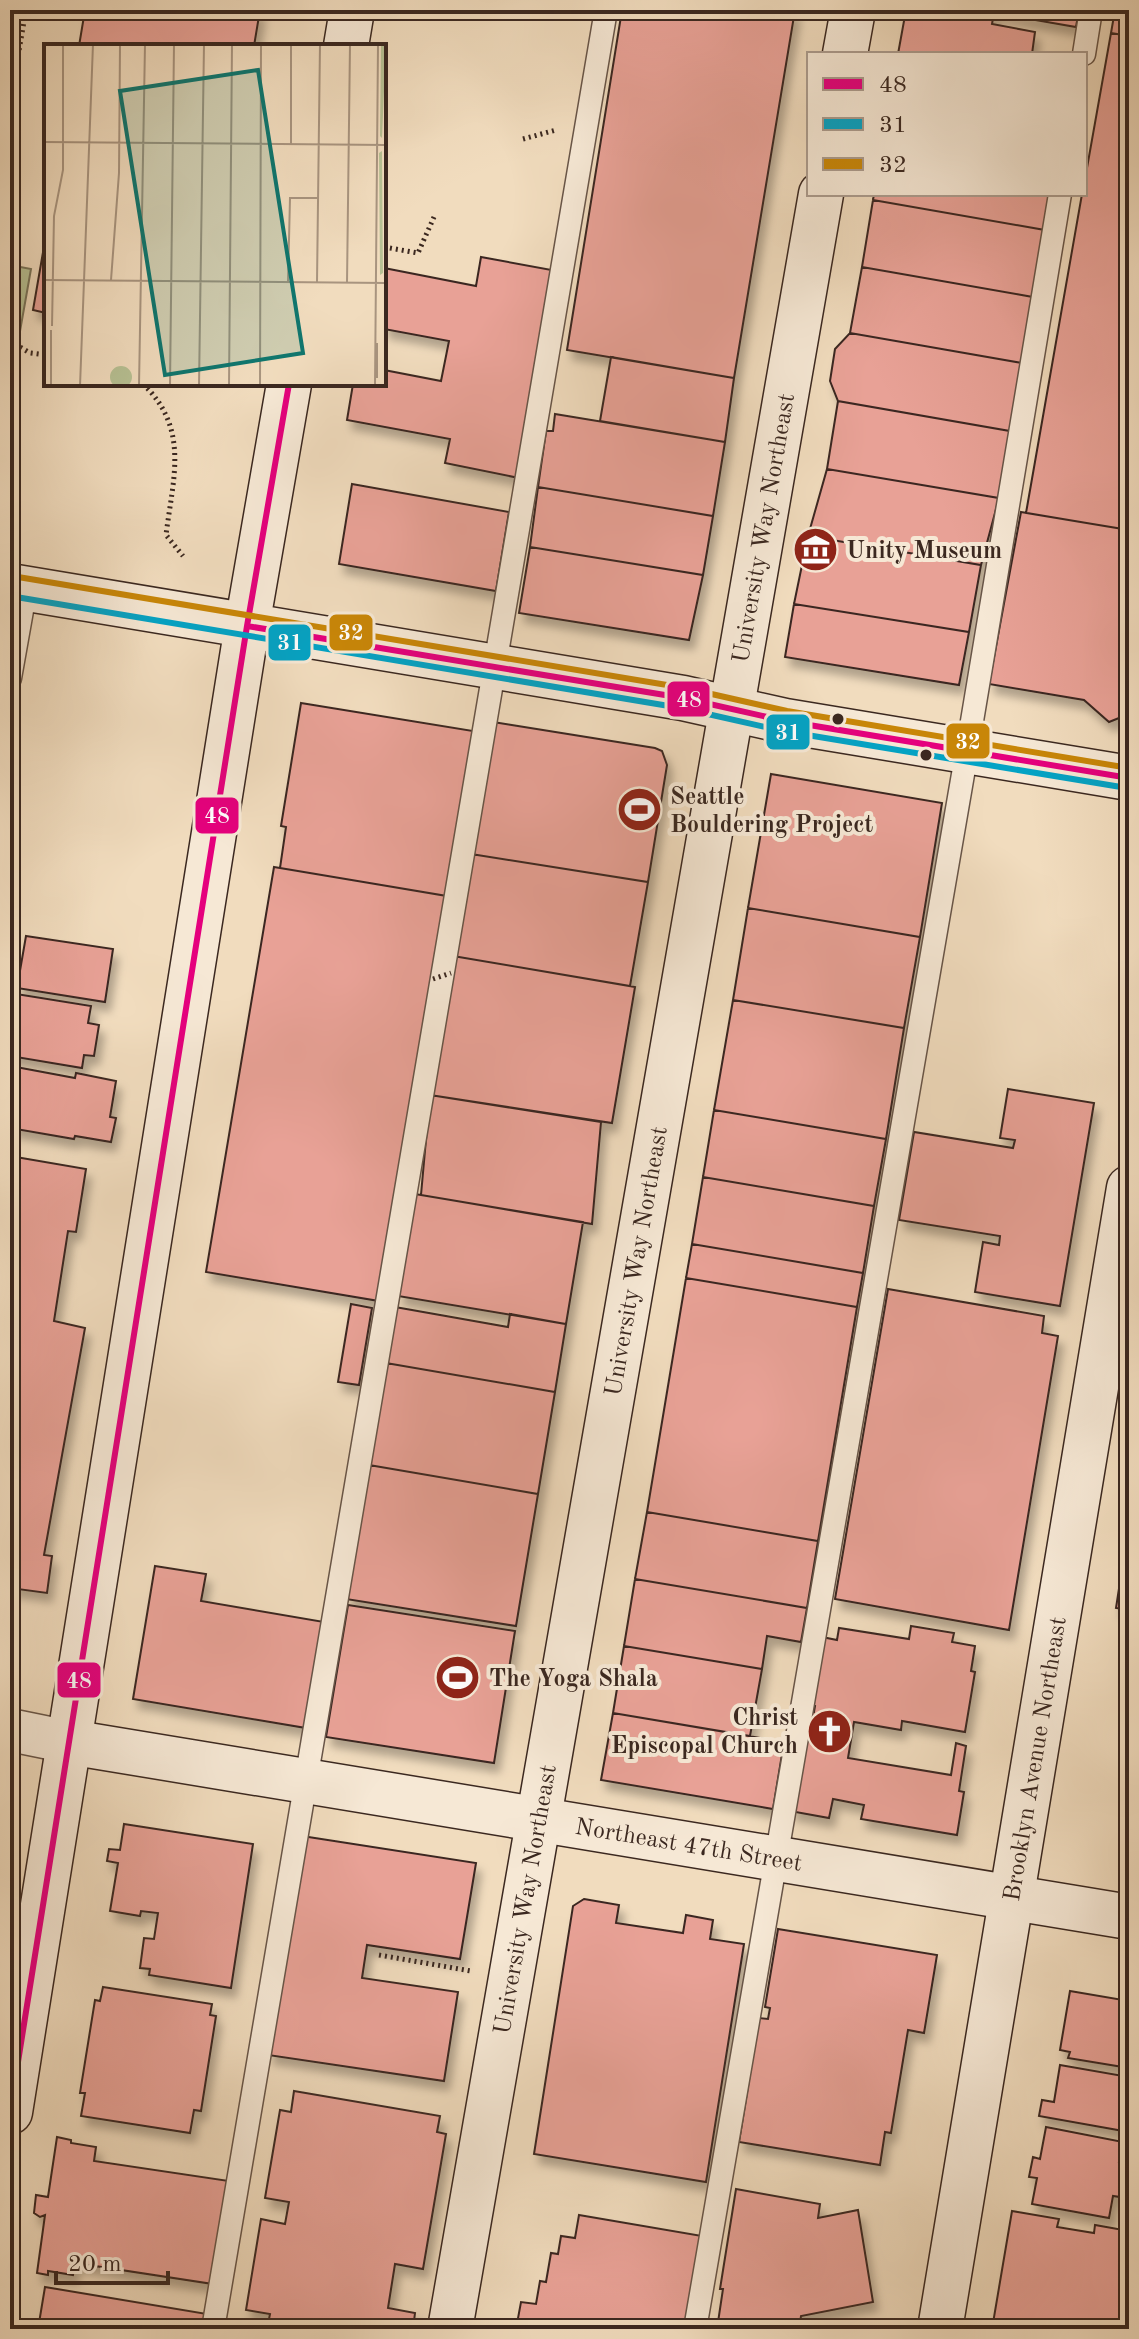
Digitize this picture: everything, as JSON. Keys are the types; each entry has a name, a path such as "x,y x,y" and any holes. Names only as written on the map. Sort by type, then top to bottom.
{"street":[{"path":"346,44 352,10"},
{"path":"845,52 853,10"},
{"name":"University Way Northeast","path":"450,2329 821,196"},
{"path":"10,2112 247,626 289,386"},
{"path":"18,587 683,698 785,721 1129,778"},
{"name":"Brooklyn Avenue Northeast","path":"940,2329 1129,1188"},
{"name":"Northeast 47th Street","path":"10,1730 1129,1917"}],"lane":[{"path":"213,2329 606,10"},
{"path":"1084,52 1091,10"},
{"path":"695,2329 1060,196"},
{"path":"10,678 18,587"}],"path":[{"path":"10,103 14,62 26,10"},
{"path":"386,247 418,253 434,217"},
{"path":"10,341 30,353 44,355"},
{"path":"145,386 156,397 174,437 176,465 166,535 183,556"},
{"path":"433,979 451,973"},
{"path":"379,1955 476,1971"}],"green space":[{"path":"10,265 31,269 19,337 10,330"}],"building":[{"path":"85,10 260,10 254,44 79,44"},
{"path":"622,10 795,10 734,378 567,350"},
{"path":"906,10 977,10 994,13 992,24 1035,32 1032,52 898,52"},
{"path":"977,10 1079,10 1076,27"},
{"path":"1115,10 1129,10 1129,36 1111,33"},
{"path":"1111,33 1129,36 1129,530 1026,513 1082,196 1087,196 1087,168"},
{"path":"874,196 1051,196 1045,230 873,200"},
{"path":"873,200 1045,230 1033,297 862,267"},
{"path":"44,247 44,313 33,310"},
{"path":"481,257 557,271 519,478 445,463 450,439 347,420 353,386 386,386 386,370 441,381 449,341 386,329 386,268 476,286"},
{"path":"862,267 1033,297 1022,363 850,333"},
{"path":"850,333 1022,363 1010,431 838,401 830,381 835,349"},
{"path":"611,357 734,378 725,442 600,421"},
{"path":"838,401 1010,431 999,498 827,469"},
{"path":"555,414 725,442 713,516 538,487 546,431 553,431"},
{"path":"827,469 999,498 981,565 808,536"},
{"path":"352,484 509,512 496,591 339,564"},
{"path":"538,487 713,516 703,575 530,547"},
{"path":"1021,512 1129,530 1129,714 1109,722 1084,700 989,684"},
{"path":"808,536 981,565 969,632 794,604"},
{"path":"530,547 703,575 689,640 519,613"},
{"path":"794,604 969,632 959,685 785,657"},
{"path":"301,703 473,731 447,896 280,868 286,827 281,826"},
{"path":"493,722 662,751 667,765 648,882 471,854"},
{"path":"771,774 942,803 920,937 748,908"},
{"path":"471,854 648,882 630,986 453,956"},
{"path":"274,867 447,896 379,1301 206,1272"},
{"path":"748,908 920,937 904,1028 733,1000"},
{"path":"26,936 113,949 105,1002 17,988"},
{"path":"453,956 635,987 612,1123 430,1095"},
{"path":"10,993 91,1006 88,1023 99,1025 94,1056 84,1055 82,1068 10,1056"},
{"path":"733,1000 904,1028 886,1139 714,1110"},
{"path":"16,1067 75,1078 76,1073 116,1081 110,1117 116,1118 111,1142 10,1128 10,1102"},
{"path":"1008,1089 1094,1103 1060,1306 975,1292 983,1242 999,1245 1000,1236 899,1220 914,1132 1013,1148 1015,1140 1000,1138"},
{"path":"430,1095 601,1122 592,1224 421,1195"},
{"path":"714,1110 886,1139 874,1206 703,1177"},
{"path":"10,1156 86,1169 76,1232 68,1231 54,1321 85,1328 44,1555 52,1556 47,1593 10,1588"},
{"path":"703,1177 874,1206 863,1273 692,1244"},
{"path":"415,1194 583,1222 566,1324 398,1296"},
{"path":"692,1244 863,1273 857,1307 686,1278"},
{"path":"686,1278 857,1307 818,1541 647,1512"},
{"path":"888,1289 1044,1316 1042,1333 1058,1336 1009,1630 835,1599"},
{"path":"351,1304 372,1308 359,1385 338,1382"},
{"path":"395,1307 508,1327 510,1314 566,1324 555,1392 386,1363"},
{"path":"386,1363 555,1392 538,1494 369,1465"},
{"path":"369,1465 538,1494 516,1626 346,1599"},
{"path":"647,1512 818,1541 807,1608 635,1579"},
{"path":"1129,1524 1129,1610 1116,1608"},
{"path":"155,1566 206,1574 201,1601 324,1622 306,1728 133,1699"},
{"path":"635,1579 807,1608 801,1642 767,1636 762,1669 624,1646"},
{"path":"348,1605 515,1631 494,1763 326,1737"},
{"name":"Christ Episcopal Church","path":"911,1626 954,1633 952,1642 975,1646 971,1671 975,1672 965,1732 902,1721 901,1730 854,1722 848,1758 951,1775 956,1743 966,1746 959,1791 964,1792 957,1835 861,1819 864,1805 833,1799 829,1818 790,1811 810,1711 814,1712 815,1706 811,1705 822,1637 837,1640 839,1628 909,1639"},
{"path":"624,1646 762,1669 750,1736 613,1713"},
{"path":"613,1713 784,1742 773,1809 601,1780"},
{"path":"124,1824 253,1844 231,1988 149,1975 150,1969 140,1968 144,1938 154,1939 158,1913 141,1911 140,1916 110,1911 118,1863 107,1861 109,1849 120,1850"},
{"path":"302,1836 476,1863 460,1959 367,1945 362,1978 458,1992 444,2081 268,2055"},
{"path":"584,1899 619,1905 616,1923 683,1933 686,1915 713,1920 710,1939 744,1944 706,2182 534,2154 573,1906"},
{"path":"778,1929 937,1955 924,2033 908,2030 891,2133 885,2132 880,2165 739,2142 759,2018 768,2019 770,2008 765,2007"},
{"path":"103,1987 212,2004 210,2015 216,2016 201,2111 194,2110 190,2133 81,2116 85,2093 80,2093 95,2000 100,2001"},
{"path":"1070,1991 1129,2001 1129,2068 1068,2058 1070,2052 1060,2050"},
{"path":"1060,2065 1129,2077 1129,2132 1039,2116 1042,2100 1054,2102"},
{"path":"294,2091 440,2116 437,2132 446,2134 423,2269 395,2264 388,2308 415,2313 413,2329 267,2329 270,2314 246,2310 261,2219 285,2224 289,2202 265,2198 280,2110 291,2112"},
{"path":"1046,2127 1123,2142 1119,2162 1126,2163 1124,2173 1129,2174 1129,2191 1121,2190 1120,2197 1113,2196 1109,2218 1032,2204 1037,2178 1029,2177 1033,2157 1040,2159"},
{"path":"57,2137 96,2147 94,2161 229,2181 213,2284 75,2263 73,2275 48,2271 48,2275 37,2273 45,2215 40,2217 34,2213 36,2195 48,2197"},
{"path":"736,2189 820,2204 818,2218 858,2210 873,2302 801,2316 799,2329 717,2329 723,2289 720,2289"},
{"path":"1012,2211 1059,2219 1057,2227 1094,2233 1095,2225 1129,2231 1127,2329 992,2329"},
{"path":"579,2215 702,2236 686,2329 516,2329 521,2302 536,2304 540,2281 546,2282 551,2253 558,2254 561,2236 575,2238"},
{"path":"45,2287 207,2314 205,2329 38,2329"}],"transit line":[{"name":"48","path":"10,2112 247,626 289,386"},
{"name":"32","path":"12,576 685,688 787,711 1129,768"},
{"name":"31","path":"10,596 681,708 783,731 1127,788"},
{"name":"48","path":"247,626 683,698 785,721 1129,778"}],"place":[{"name":"Unity Museum","path":"815,550"},
{"name":"Seattle Bouldering Project","path":"639,810"},
{"name":"The Yoga Shala","path":"458,1678"},
{"name":"Christ Episcopal Church","path":"829,1731"}]}
